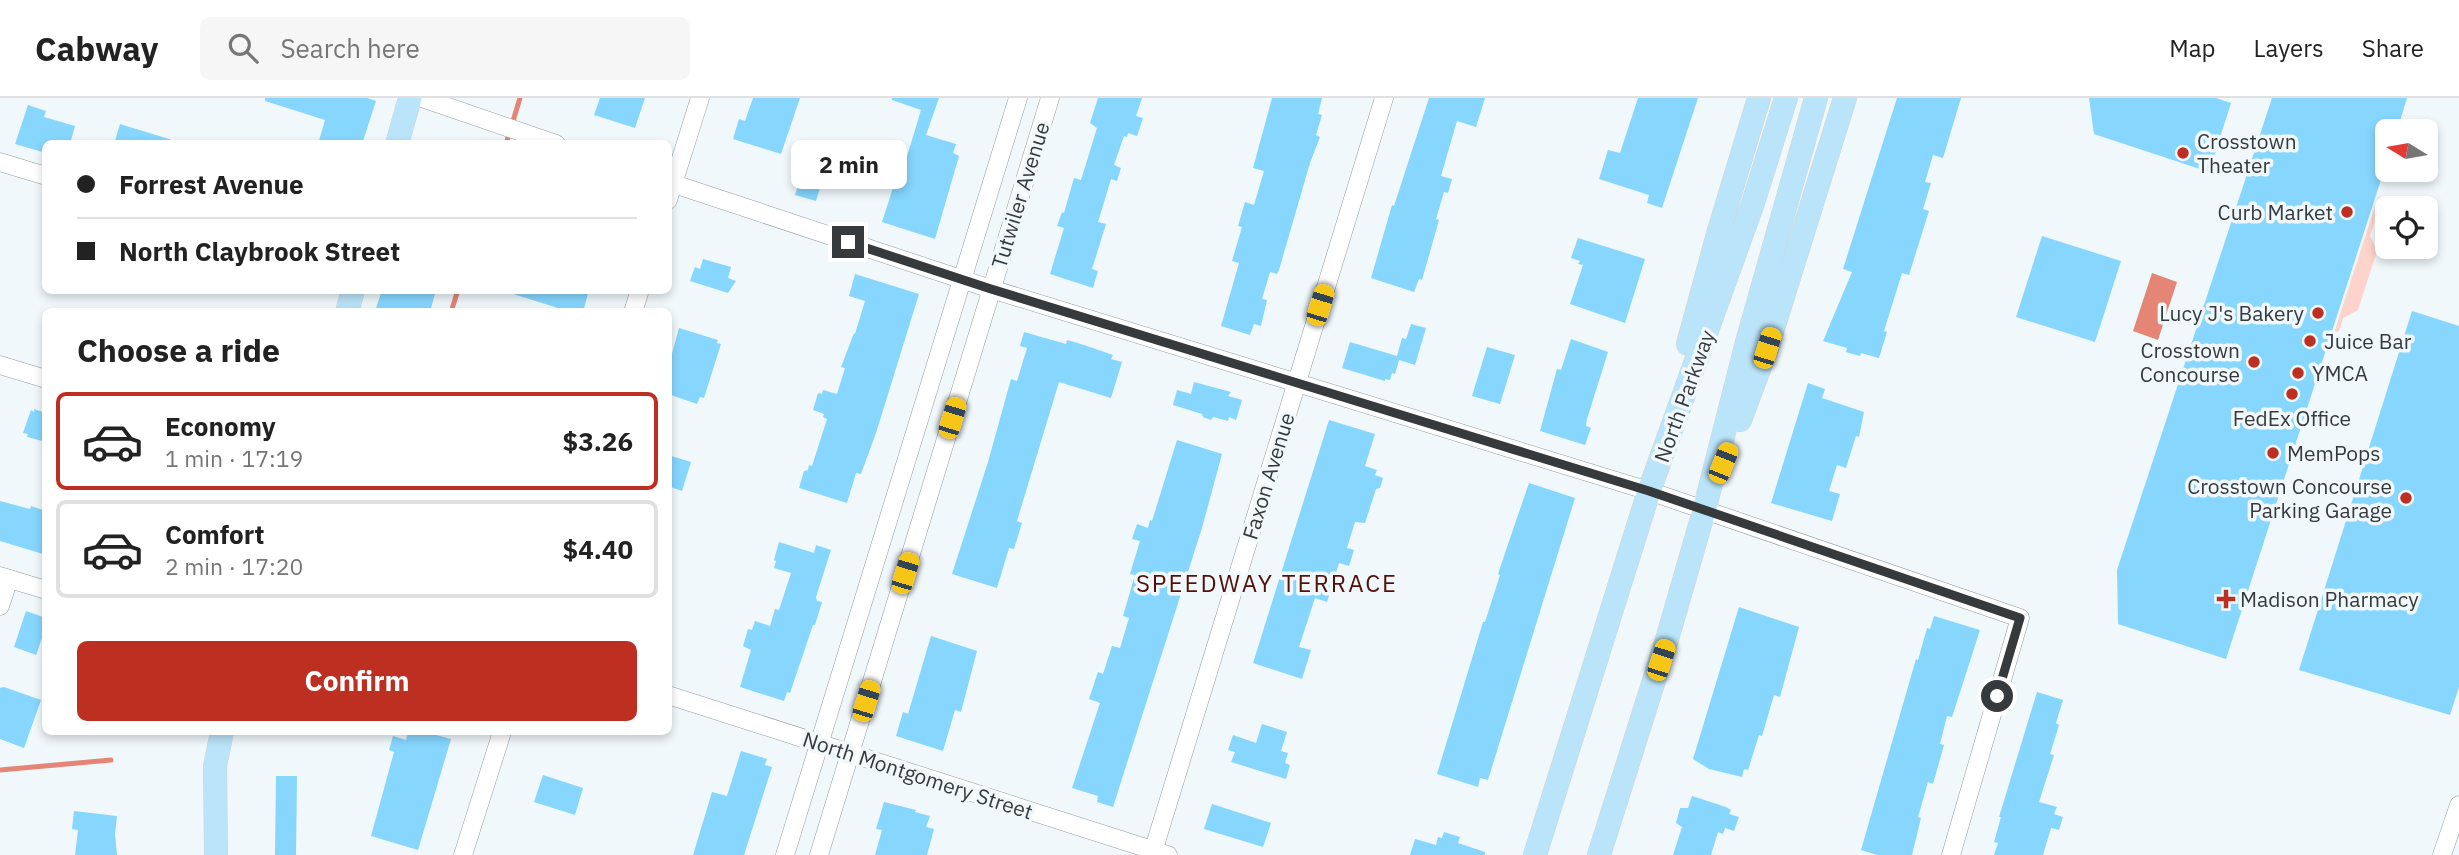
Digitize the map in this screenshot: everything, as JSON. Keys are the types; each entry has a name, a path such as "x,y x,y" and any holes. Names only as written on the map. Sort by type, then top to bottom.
{"main road":[{"path":"398,140 410,98"},
{"path":"1649,491 1718,234 1759,98"},
{"name":"North Parkway","path":"1535,855 1649,491 1752,206 1786,98"},
{"name":"North Parkway","path":"1599,855 1704,511 1751,329 1816,98"},
{"path":"1704,511 1765,357 1845,98"},
{"path":"216,855 215,766 221,735"}],"street":[{"path":"422,98 546,140"},
{"path":"672,182 700,98"},
{"name":"Tutwiler Avenue","path":"785,855 1018,98"},
{"name":"Tutwiler Avenue","path":"819,855 1050,98"},
{"name":"Faxon Avenue","path":"1158,853 1296,383 1384,98"},
{"path":"0,162 42,175"},
{"path":"672,189 1649,491 2020,618 1951,855"},
{"path":"0,365 42,378"},
{"path":"0,606 5,578 42,589"},
{"name":"North Montgomery Street","path":"672,696 1158,853"},
{"path":"463,855 501,735"},
{"path":"2442,855 2459,805"}],"shaded area":[{"path":"2375,206 2375,220 2370,236 2375,247 2375,257 2358,310 2343,318 2339,331 2334,333"},
{"path":"2152,273 2177,282 2158,340 2133,331"}],"building":[{"path":"265,98 367,98 376,101 363,140 319,140 325,120 265,101"},
{"path":"600,98 645,98 635,128 594,115"},
{"path":"753,98 800,98 781,154 733,139 739,119 745,121"},
{"path":"892,98 939,98 926,135 956,144 953,153 959,156 935,239 882,222 898,172 902,173 921,110"},
{"path":"1098,98 1142,98 1136,116 1143,118 1137,136 1128,133 1127,137 1124,136 1114,165 1121,168 1117,181 1111,179 1098,222 1106,224 1092,269 1098,271 1093,288 1050,274 1064,228 1057,226 1062,212 1064,213 1074,178 1081,180 1097,128 1090,123"},
{"path":"1272,98 1322,98 1318,114 1322,115 1316,135 1320,137 1279,270 1277,274 1270,272 1262,299 1267,300 1261,326 1254,324 1250,335 1221,326 1239,263 1232,261 1242,227 1238,226 1245,202 1254,205 1264,171 1253,168"},
{"path":"1429,98 1485,98 1476,127 1457,121 1441,176 1452,179 1448,193 1444,192 1422,280 1419,279 1414,292 1371,278 1392,205 1394,206"},
{"path":"1638,98 1698,98 1662,208 1647,203 1649,195 1599,179 1608,150 1620,153"},
{"path":"1897,98 1961,98 1943,158 1933,155 1925,182 1931,183 1923,209 1929,211 1909,275 1902,273 1884,331 1887,332 1879,358 1861,353 1860,356 1846,352 1847,348 1823,341 1852,272 1843,269"},
{"name":"Crosstown Theater","path":"2089,98 2216,98 2231,103 2209,172 2094,134"},
{"name":"Crosstown Concourse","path":"2272,98 2407,98 2401,119 2375,119 2375,182 2380,182 2226,659 2118,624 2117,570"},
{"path":"28,105 46,111 44,117 75,126 71,140 42,140 42,152 15,144"},
{"path":"120,124 172,140 115,140"},
{"path":"813,148 827,152 823,164 827,165 816,201 795,195 807,157 810,158"},
{"path":"2042,236 2121,261 2095,342 2016,317"},
{"path":"1578,238 1645,259 1625,323 1570,304 1583,265 1571,258"},
{"path":"703,259 731,267 728,278 736,281 728,293 690,281 695,267 700,269"},
{"path":"855,274 919,294 876,433 861,474 856,473 847,503 799,488 804,471 808,470 809,465 812,466 827,419 823,417 824,414 813,410 818,393 822,394 823,390 837,394 845,368 841,367 865,301 849,296"},
{"path":"381,294 435,294 431,308 376,308"},
{"path":"513,294 588,294 584,308 558,308"},
{"name":"Crosstown Concourse Parking Garage","path":"2412,311 2459,326 2459,687 2450,715 2299,670"},
{"path":"1411,324 1426,328 1415,365 1399,360 1395,374 1392,373 1390,380 1385,381 1342,368 1350,342 1397,356 1402,338 1406,339"},
{"path":"679,328 718,340 717,343 721,344 704,398 700,397 697,404 672,395 672,353"},
{"path":"1024,332 1066,344 1067,340 1081,344 1113,355 1111,359 1122,362 1111,398 1059,382 1017,521 1022,523 1014,549 1009,548 997,588 952,574 1011,379 1017,381 1027,348 1020,346"},
{"path":"1571,339 1608,352 1587,419 1586,426 1591,428 1585,445 1540,431 1557,369 1561,370"},
{"path":"1487,347 1515,355 1500,404 1472,396"},
{"path":"1194,382 1231,392 1228,396 1242,400 1236,420 1213,417 1211,420 1202,414 1173,405 1177,390 1191,394"},
{"path":"1808,383 1825,389 1822,398 1864,412 1859,437 1856,436 1846,468 1837,465 1829,491 1840,494 1832,521 1771,503"},
{"path":"34,409 42,412 42,441 27,437 28,434 23,433 31,410 34,412"},
{"path":"1329,420 1375,434 1365,466 1377,470 1375,475 1383,478 1380,488 1376,489 1365,523 1355,522 1347,548 1354,550 1349,566 1339,563 1327,602 1315,598 1299,647 1311,650 1302,679 1253,663"},
{"path":"1177,440 1222,454 1202,528 1113,807 1097,802 1098,796 1072,788 1100,703 1089,699 1098,672 1103,674 1112,646 1120,648 1129,618 1123,616 1135,575 1130,574 1140,541 1132,539 1137,524 1148,528 1150,520 1152,521"},
{"path":"672,456 691,462 682,491 672,487"},
{"path":"1529,483 1575,498 1488,780 1480,778 1478,787 1437,774 1500,575 1498,574"},
{"path":"0,501 42,510 42,554 0,541"},
{"path":"779,542 814,553 816,545 831,550 816,597 817,601 822,602 815,625 790,693 787,692 784,701 740,687 751,650 743,646 748,629 752,630 755,621 770,626 775,609 779,610 791,573 774,568"},
{"path":"1739,607 1799,627 1780,697 1774,695 1762,736 1759,735 1748,770 1744,769 1742,777 1709,769 1693,759"},
{"path":"26,611 42,617 42,638 36,655 14,647"},
{"path":"1934,616 1980,630 1952,717 1947,716 1940,744 1944,745 1933,784 1928,782 1918,817 1921,818 1912,855 1877,855 1861,850 1916,659 1918,660 1927,628 1930,629"},
{"path":"931,636 977,651 961,712 955,710 943,751 896,736 903,712 908,714"},
{"path":"0,688 41,700 24,748 0,739"},
{"path":"2037,692 2063,700 2050,754 2054,755 2039,802 2057,807 2054,814 2063,817 2059,830 2051,828 2043,855 1994,855 1998,843 1994,842 1999,817"},
{"path":"1262,724 1287,732 1281,751 1288,753 1285,763 1290,765 1286,779 1231,762 1235,752 1228,750 1233,735 1256,743"},
{"path":"407,735 436,735 451,739 418,850 371,836 394,752 389,750 393,736 406,740"},
{"path":"741,751 767,759 765,765 772,767 744,855 693,855 712,792 727,796"},
{"path":"543,775 583,788 575,815 534,802"},
{"path":"276,776 297,776 296,855 275,855"},
{"path":"1692,796 1726,807 1731,810 1729,814 1739,817 1734,831 1725,828 1723,834 1718,832 1711,855 1673,855 1682,827 1676,823 1680,808 1688,808"},
{"path":"884,802 930,816 926,827 934,829 927,855 875,855 882,830 876,829"},
{"path":"1212,804 1271,823 1263,847 1204,829"},
{"path":"74,811 117,816 117,855 75,855 78,830 72,829"},
{"path":"1444,832 1460,837 1458,843 1485,852 1485,855 1410,855 1415,839 1436,845 1438,837 1442,838"}],"waterway":[{"path":"507,140 520,98"},
{"path":"452,308 457,294"},
{"path":"0,770 111,760"}],"place":[{"name":"Crosstown Theater","path":"2183,153"},
{"name":"Curb Market","path":"2347,212"},
{"name":"Lucy J's Bakery","path":"2318,313"},
{"name":"Juice Bar","path":"2310,341"},
{"name":"Crosstown Concourse","path":"2254,362"},
{"name":"YMCA","path":"2298,373"},
{"name":"FedEx Office","path":"2292,394"},
{"name":"MemPops","path":"2273,453"},
{"name":"Crosstown Concourse Parking Garage","path":"2406,498"},
{"name":"Madison Pharmacy","path":"2226,599"}],"district":[{"name":"SPEEDWAY TERRACE","path":"1267,583"}],"route":[{"path":"848,242 991,289 1649,491 2020,618 1997,696"}]}
